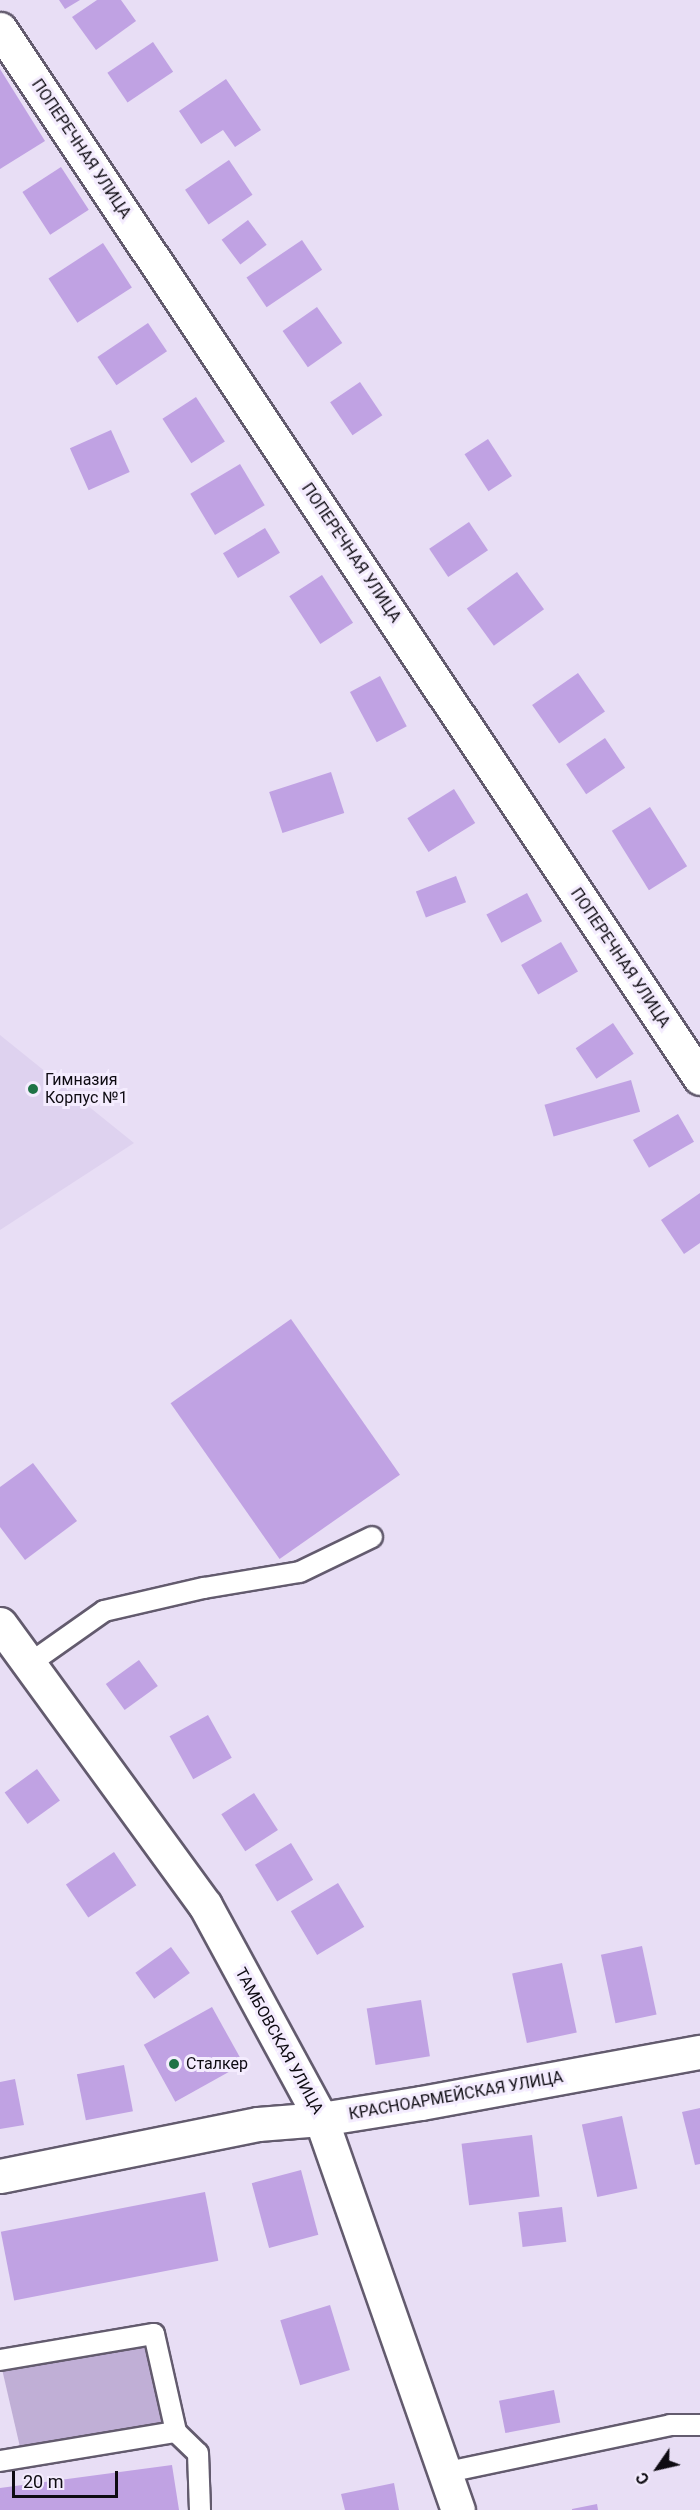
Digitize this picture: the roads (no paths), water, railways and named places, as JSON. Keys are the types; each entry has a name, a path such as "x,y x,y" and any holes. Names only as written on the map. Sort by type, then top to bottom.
{"street":[{"name":"ПОПЕРЕЧНАЯ УЛИЦА","path":"0,29 700,1078"},
{"name":"ТАМБОВСКАЯ УЛИЦА","path":"0,1624 205,1905 321,2120 443,2473 458,2510"},
{"name":"КРАСНОАРМЕЙСКАЯ УЛИЦА","path":"0,2176 258,2124 321,2120 700,2052"}],"lane":[{"path":"29,1664 104,1611 204,1588 300,1572 372,1537"},
{"path":"0,2360 154,2334 176,2432 198,2453 200,2510"},
{"path":"443,2473 670,2425 700,2425"},
{"path":"0,2461 176,2432"}],"place":[{"name":"Гимназия Корпус №1","path":"33,1089"},
{"name":"Сталкер","path":"174,2064"}]}
